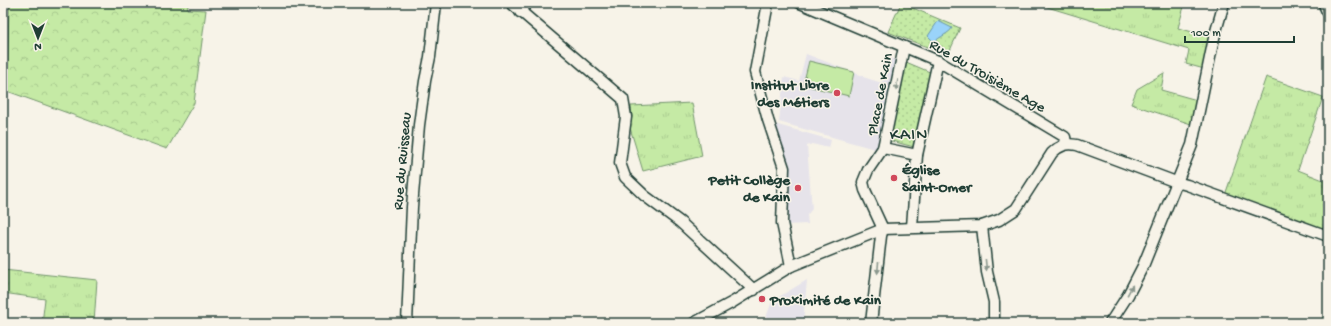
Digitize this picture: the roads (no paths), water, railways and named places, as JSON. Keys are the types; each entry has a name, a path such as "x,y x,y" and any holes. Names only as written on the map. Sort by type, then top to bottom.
{"main road":[{"path":"1325,3 1328,10"}],"street":[{"name":"Rue du Ruisseau","path":"407,323 412,207 419,124 430,58 436,3"},
{"path":"511,3 623,99 626,117 620,163 625,177 645,196 680,222 754,290"},
{"path":"520,12 527,3"},
{"path":"768,3 755,72 768,120 784,168 782,223 791,266"},
{"name":"Rue du Troisième Age","path":"800,3 938,61 1065,137 1066,144"},
{"path":"1110,323 1128,295 1143,266 1192,145 1214,38 1224,3"},
{"name":"Place de Kain","path":"883,229 865,190 863,182 868,170 882,150 904,47"},
{"path":"912,227 917,154 938,61"},
{"path":"694,323 728,306 791,266 883,229 982,226 999,220 1016,209 1052,153 1057,148 1066,144 1077,145 1328,236"},
{"name":"Place de Kain","path":"882,150 917,154"},
{"path":"982,226 987,272 994,302 994,323"},
{"path":"871,323 883,229"}],"water":[{"path":"938,21 952,28 949,32 934,42 928,36"}],"place":[{"name":"Institut Libre des Métiers","path":"837,93"},
{"name":"Église Saint-Omer","path":"894,178"},
{"name":"Petit Collège de Kain","path":"798,188"},
{"name":"Proximité de Kain","path":"762,299"}],"district":[{"name":"KAIN","path":"909,133"}]}
